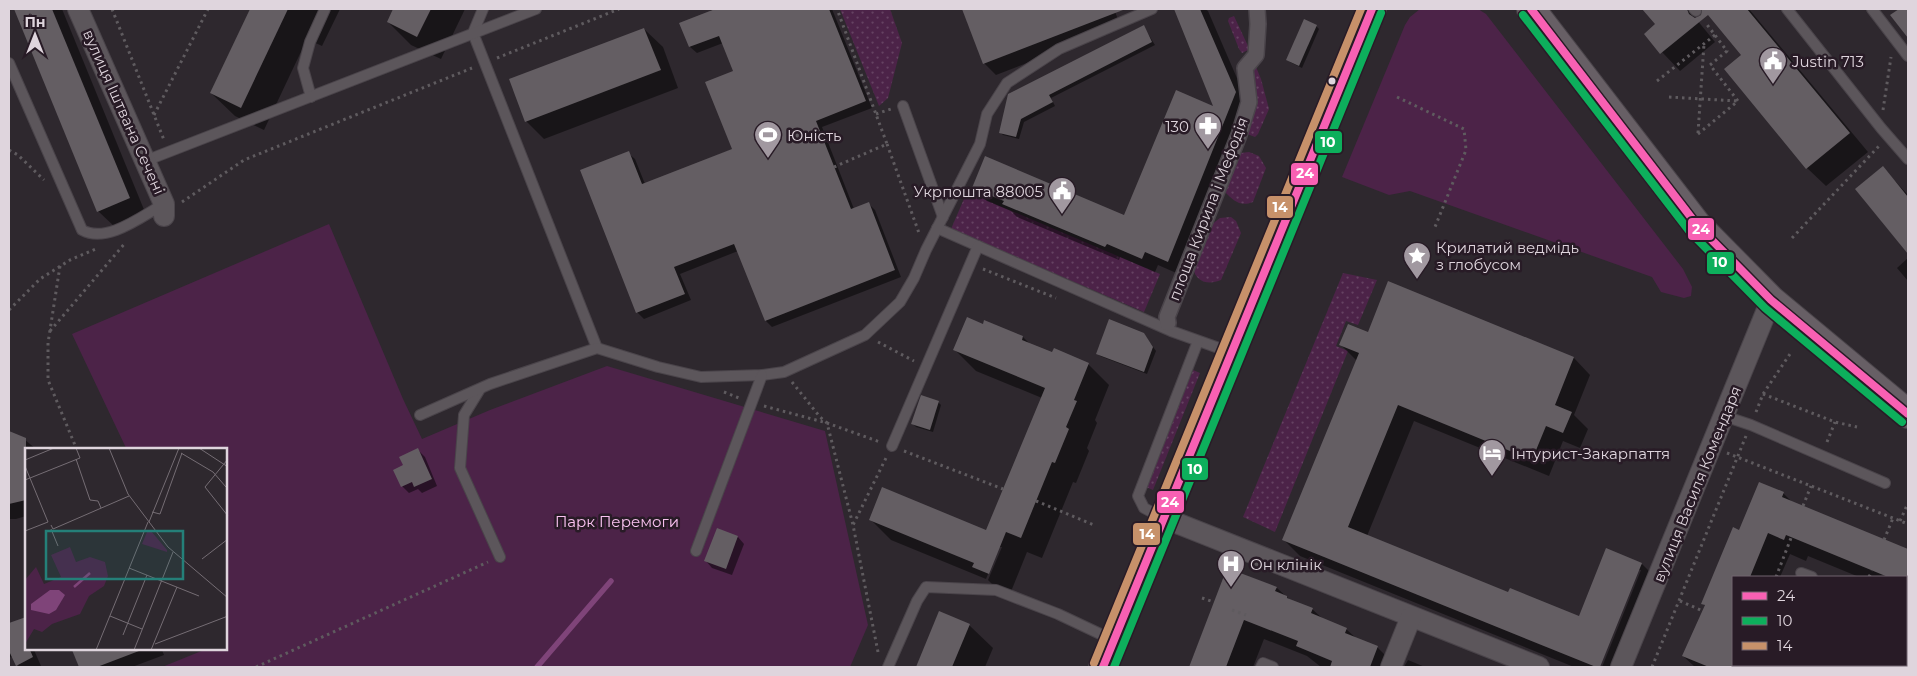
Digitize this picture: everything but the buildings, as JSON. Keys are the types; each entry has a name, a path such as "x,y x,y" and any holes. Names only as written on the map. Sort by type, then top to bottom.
{"main road":[{"path":"1103,667 1372,9"},
{"path":"1531,9 1697,225 1771,300 1908,414"}],"street":[{"name":"вулиця Іштвана Сечені","path":"78,9 146,161 164,210"},
{"name":"площа Кирила і Мефодія","path":"1168,323 1167,317 1239,135 1249,102 1245,68 1256,55 1257,9"},
{"name":"вулиця Василя Комендаря","path":"1621,667 1771,300"},
{"path":"1164,518 1539,667"},
{"path":"1391,667 1411,616"}],"lane":[{"path":"311,97 303,68 310,42 325,9"},
{"path":"483,9 473,33 597,348"},
{"path":"146,161 536,9"},
{"path":"420,415 480,389 597,348 658,367 701,377 762,375 784,372 865,335 900,302 914,278 942,217 980,144 987,114 1007,83 1059,49 1152,9"},
{"path":"1787,9 1881,128 1908,159"},
{"path":"1872,9 1908,56"},
{"path":"9,63 82,230 95,235 113,232 164,210"},
{"path":"903,106 942,217"},
{"path":"937,228 1171,331 1231,353"},
{"path":"892,446 978,246"},
{"path":"1164,518 1144,508 1138,496 1198,341"},
{"path":"696,551 762,375"},
{"path":"480,389 464,415 460,468 500,556"},
{"path":"1724,416 1751,425 1885,483"},
{"path":"1801,572 1810,576"},
{"path":"888,667 917,601 926,587 996,590 1058,614 1114,641"},
{"path":"1261,667 1263,663 1273,667"}],"path":[{"path":"112,9 168,153"},
{"path":"154,116 208,9"},
{"path":"164,210 244,160 619,9"},
{"path":"837,9 926,250"},
{"path":"1698,13 1727,50 1710,65 1738,101"},
{"path":"1657,81 1715,35"},
{"path":"1881,128 1894,37"},
{"path":"1704,44 1698,134 1738,101"},
{"path":"1397,97 1464,129 1466,150 1436,227"},
{"path":"1669,97 1738,101"},
{"path":"834,167 887,144"},
{"path":"1792,238 1881,144"},
{"path":"9,150 18,155 72,210"},
{"path":"50,331 129,238"},
{"path":"9,310 40,279 60,266 105,245"},
{"path":"970,264 1058,299"},
{"path":"60,266 50,331 48,380 76,448"},
{"path":"865,335 926,368"},
{"path":"1652,667 1763,394 1792,352"},
{"path":"784,372 827,423 1003,489"},
{"path":"1763,394 1835,422 1857,427"},
{"path":"1821,456 1835,422"},
{"path":"827,423 853,526 880,658"},
{"path":"853,526 892,446"},
{"path":"1712,446 1908,524"},
{"path":"1803,506 1811,486"},
{"path":"1036,501 1094,525"},
{"path":"1900,521 1908,502"},
{"path":"1884,540 1893,518"},
{"path":"1776,576 1791,538"},
{"path":"256,667 500,556"},
{"path":"1870,576 1872,571"},
{"path":"1202,598 1214,602"},
{"path":"1680,601 1703,610"},
{"path":"1232,610 1246,615"}],"green space":[{"path":"840,9 890,9 902,43 888,98 879,106"},
{"path":"1420,9 1478,9 1486,14 1683,269 1692,287 1691,296 1684,298 1661,292 1652,277 1410,191 1389,195 1342,177 1405,25 1410,17"},
{"path":"1234,16 1248,46 1248,50 1242,53 1228,21 1229,18"},
{"path":"1256,67 1269,109 1255,137 1247,134 1253,118 1249,70"},
{"path":"1249,152 1259,156 1266,168 1253,202 1244,204 1234,200 1225,192 1241,153"},
{"path":"967,192 1160,274 1144,312 951,229"},
{"path":"1231,217 1236,221 1241,233 1221,280 1204,282 1197,277 1193,268 1211,225 1220,218"},
{"name":"Парк Перемоги","path":"329,224 403,399 422,439 490,410 607,366 825,431 868,625 850,667 162,667 202,651 228,651 228,448 126,448 72,334"},
{"path":"1343,273 1377,280 1358,325 1346,321 1336,346 1348,351 1275,532 1243,517"},
{"path":"1193,370 1200,373 1153,490 1146,487"}],"waterway":[{"path":"537,667 611,581"}],"transit line":[{"name":"14","path":"1094,663 1361,9"},
{"name":"24","path":"1103,667 1372,9"},
{"name":"24","path":"1531,9 1697,225 1771,300 1908,414"},
{"name":"10","path":"1114,667 1381,13"},
{"name":"10","path":"1523,15 1690,232 1765,308 1902,422"}],"place":[{"name":"Justin 713","path":"1773,85"},
{"name":"130","path":"1208,150"},
{"name":"Юність","path":"768,159"},
{"name":"Укрпошта 88005","path":"1062,215"},
{"name":"Крилатий ведмідь з глобусом","path":"1417,280"},
{"name":"Інтурист-Закарпаття","path":"1492,477"},
{"name":"Он клінік","path":"1231,588"}]}
